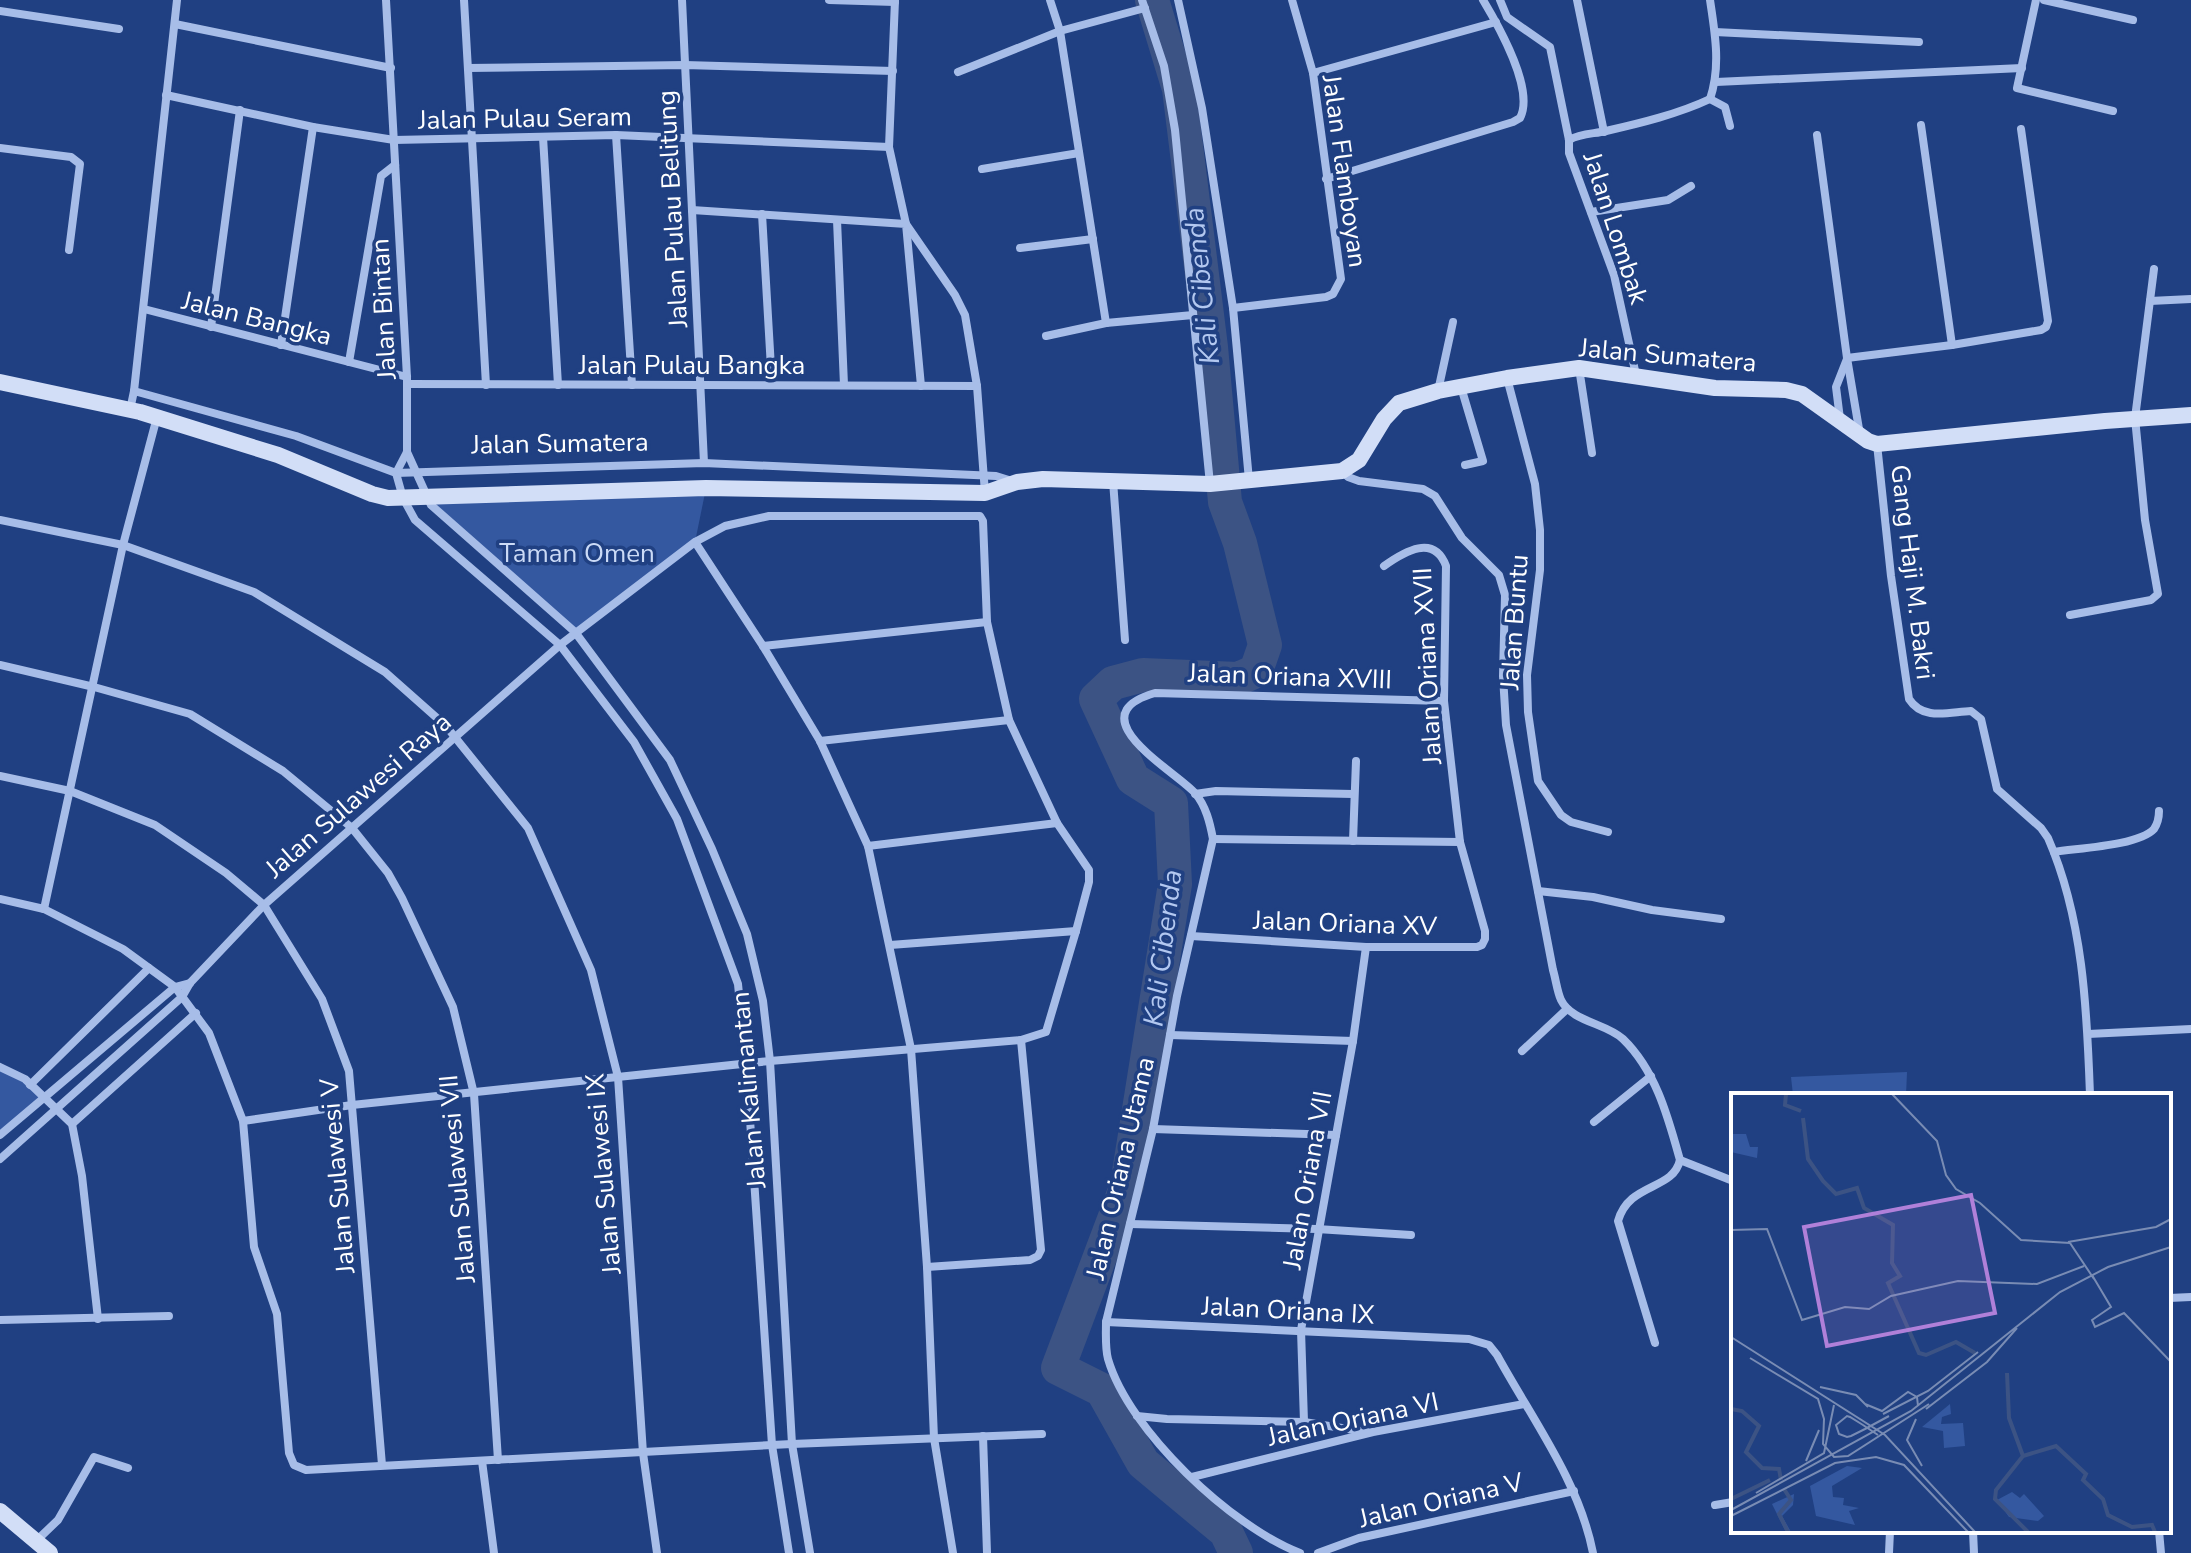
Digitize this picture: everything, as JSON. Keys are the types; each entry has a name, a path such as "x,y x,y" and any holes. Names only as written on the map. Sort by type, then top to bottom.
{"street":[{"path":"130,410 144,309 177,0"},
{"name":"Jalan Bintan","path":"386,0 407,380 407,452 427,496"},
{"path":"464,0 486,385"},
{"name":"Jalan Pulau Belitung","path":"682,0 704,463"},
{"path":"829,0 895,1 889,147 906,224 921,386"},
{"path":"1050,0 1060,31 1106,323"},
{"path":"1178,0 1202,108 1233,308 1246,480"},
{"name":"Jalan Flamboyan","path":"1233,308 1326,297 1339,287 1342,271 1326,179 1313,73 1292,0"},
{"path":"1326,179 1520,118 1524,101 1513,57 1483,0"},
{"name":"Jalan Lombak","path":"1500,0 1507,17 1550,47 1569,153 1614,275 1636,375"},
{"path":"1577,0 1604,132"},
{"path":"1569,140 1578,135 1604,132 1694,107 1710,99 1716,82 1715,32 1710,0"},
{"path":"2036,0 2017,88 2113,111"},
{"path":"2044,0 2133,20"},
{"path":"958,72 1060,31 1144,4 1164,66 1175,130 1193,315 1214,483"},
{"path":"0,11 119,29"},
{"path":"1313,73 1496,22"},
{"path":"175,24 391,68"},
{"path":"1715,32 1919,42"},
{"path":"468,68 685,65 893,71"},
{"path":"1716,82 2022,68"},
{"name":"Jalan Pulau Seram","path":"166,95 313,127 394,140 616,135 889,147"},
{"path":"1710,99 1725,107 1730,126"},
{"path":"211,327 240,110"},
{"path":"1921,125 1952,345"},
{"path":"281,345 313,127"},
{"path":"1847,358 1952,345 2046,327 2048,321 2021,129"},
{"path":"616,135 632,385"},
{"path":"1817,135 1860,435"},
{"path":"543,137 558,385"},
{"path":"0,148 71,157 80,164 69,250"},
{"path":"982,169 1079,153"},
{"name":"Jalan Bintan","path":"349,362 381,176 395,165"},
{"path":"1591,212 1668,200 1691,186"},
{"path":"692,210 906,224"},
{"path":"762,214 772,385"},
{"path":"837,220 844,385"},
{"path":"906,224 962,307 977,386 985,493"},
{"path":"1020,248 1093,239"},
{"path":"2070,615 2151,600 2158,594 2145,520 2135,418 2154,269"},
{"path":"2150,301 2191,299"},
{"name":"Jalan Bangka","path":"144,309 407,380"},
{"path":"1046,336 1106,323 1193,315"},
{"path":"1438,391 1453,322"},
{"path":"1840,421 1836,387 1847,358"},
{"path":"1579,368 1592,453"},
{"name":"Jalan Sumatera","path":"0,382 157,417 278,455 388,498 706,488 985,493 1017,482 1043,479 1214,483 1342,471 1359,460 1384,419 1399,403 1438,391 1579,368 1715,388 1786,390 1802,394 1877,444"},
{"name":"Jalan Buntu","path":"1507,378 1535,484 1540,530 1540,570 1527,675 1528,712 1538,781 1561,815 1571,822 1608,832"},
{"name":"Jalan Pulau Bangka","path":"407,380 486,385 977,386"},
{"path":"1461,387 1483,461 1465,465"},
{"name":"Jalan Sumatera","path":"134,391 296,436 396,473 704,463 996,476 1017,482"},
{"path":"1877,444 2191,415"},
{"path":"44,909 123,545 157,417"},
{"name":"Gang Haji M. Bakri","path":"1877,444 1891,576 1909,699 1919,711 1929,714 1977,713 1997,789 2041,828 2054,852 2077,932 2088,1034 2090,1093"},
{"name":"Jalan Bintan","path":"396,473 407,452"},
{"path":"1342,471 1359,481 1423,489 1435,496 1462,538 1499,575 1505,595 1503,676 1506,725 1561,1000 1567,1009 1606,1027 1622,1039 1651,1076 1680,1160 1670,1177 1630,1198 1622,1207 1618,1221 1655,1343"},
{"path":"396,473 403,498"},
{"path":"1113,480 1125,640"},
{"name":"Jalan Kalimantan","path":"427,496 438,513 575,632 670,760 747,934 763,1001 770,1061 792,1444 810,1553"},
{"name":"Jalan Kalimantan","path":"403,498 415,520 560,645 634,742 677,819 738,984 772,1445 789,1553"},
{"name":"Jalan Sulawesi Raya","path":"0,1159 182,997 190,983 264,905 575,632 695,542 725,526 769,516 980,516 983,521 987,622"},
{"name":"Jalan Sulawesi IX","path":"0,520 123,545 254,592 385,672 456,736 528,828 591,970 618,1077 643,1453 657,1553"},
{"path":"695,542 820,741 868,846 911,1049 927,1267 934,1438 953,1553"},
{"name":"Jalan Oriana XVII","path":"1384,566 1404,552 1419,548 1433,549 1442,555 1446,566 1444,701 1460,842 1485,931"},
{"path":"243,1121 352,1105 770,1061 1021,1040 1042,1035 1049,1029 1089,882 1089,870 1057,823 1009,720 987,622 763,646"},
{"name":"Jalan Sulawesi VII","path":"0,665 190,714 283,771 352,828 388,873 453,1007 474,1094 498,1460"},
{"name":"Jalan Oriana XVIII","path":"1195,794 1144,753 1132,738 1126,721 1127,709 1135,699 1155,693 1444,701"},
{"path":"820,741 1009,720"},
{"path":"1353,841 1356,761"},
{"name":"Jalan Sulawesi V","path":"0,776 70,791 155,825 226,873 264,905 303,966 332,1022 349,1071 382,1465"},
{"path":"1353,794 1216,791 1195,794 1209,817 1213,839 1460,842"},
{"path":"2054,852 2139,839 2153,830 2159,820 2159,811"},
{"path":"868,846 1057,823"},
{"name":"Jalan Oriana Utama","path":"1213,839 1153,1129 1106,1322 1109,1363 1137,1416 1192,1477 1250,1527 1300,1553"},
{"path":"1538,891 1721,919"},
{"path":"0,899 44,909 123,949 175,987 209,1033 243,1121 254,1247 277,1314 289,1453 294,1465 306,1470 1042,1434"},
{"path":"890,945 1076,931"},
{"name":"Jalan Oriana XV","path":"1191,936 1366,947 1477,947 1482,945 1485,931"},
{"name":"Jalan Oriana VII","path":"1304,1422 1301,1330 1353,1041 1366,947"},
{"path":"30,1085 149,968"},
{"path":"0,1135 175,987 190,983"},
{"path":"1522,1051 1567,1009"},
{"path":"72,1124 196,1013"},
{"path":"2088,1034 2191,1029"},
{"path":"1170,1035 1353,1041"},
{"path":"927,1267 1030,1260 1038,1256 1041,1250 1021,1040"},
{"path":"0,1067 25,1079 72,1124 82,1176 98,1319"},
{"path":"1594,1122 1651,1076"},
{"path":"1153,1129 1336,1135"},
{"path":"1680,1160 1731,1180"},
{"path":"1130,1224 1411,1235"},
{"path":"2171,1298 2191,1297"},
{"path":"0,1320 169,1316"},
{"name":"Jalan Oriana IX","path":"1106,1322 1469,1339 1489,1345 1524,1404"},
{"path":"1524,1404 1574,1491 1587,1522 1593,1553"},
{"name":"Jalan Oriana VI","path":"1192,1477 1373,1432 1524,1404"},
{"path":"1137,1416 1304,1422 1373,1432"},
{"path":"983,1436 987,1553"},
{"path":"36,1541 58,1520 94,1457 128,1468"},
{"path":"482,1461 494,1553"},
{"name":"Jalan Oriana V","path":"1318,1553 1359,1538 1574,1491"},
{"path":"1715,1505 1731,1502"},
{"path":"0,1511 50,1553"},
{"path":"1889,1553 1890,1533"},
{"path":"1973,1533 1974,1553"},
{"path":"2159,1533 2161,1553"}],"green space":[{"name":"Taman Omen","path":"706,488 695,542 575,632 427,496"},
{"path":"0,1067 25,1079 44,1097 0,1135"},
{"path":"1907,1072 1906,1093 1793,1093 1791,1077"}],"waterway":[{"name":"Kali Cibenda","path":"1152,0 1179,89 1211,347 1225,502 1240,543 1265,645 1256,671 1238,679 1143,675 1113,683 1096,699 1133,779 1171,803 1175,884 1127,1185 1058,1368 1102,1390 1143,1463 1226,1532 1236,1553"}]}
